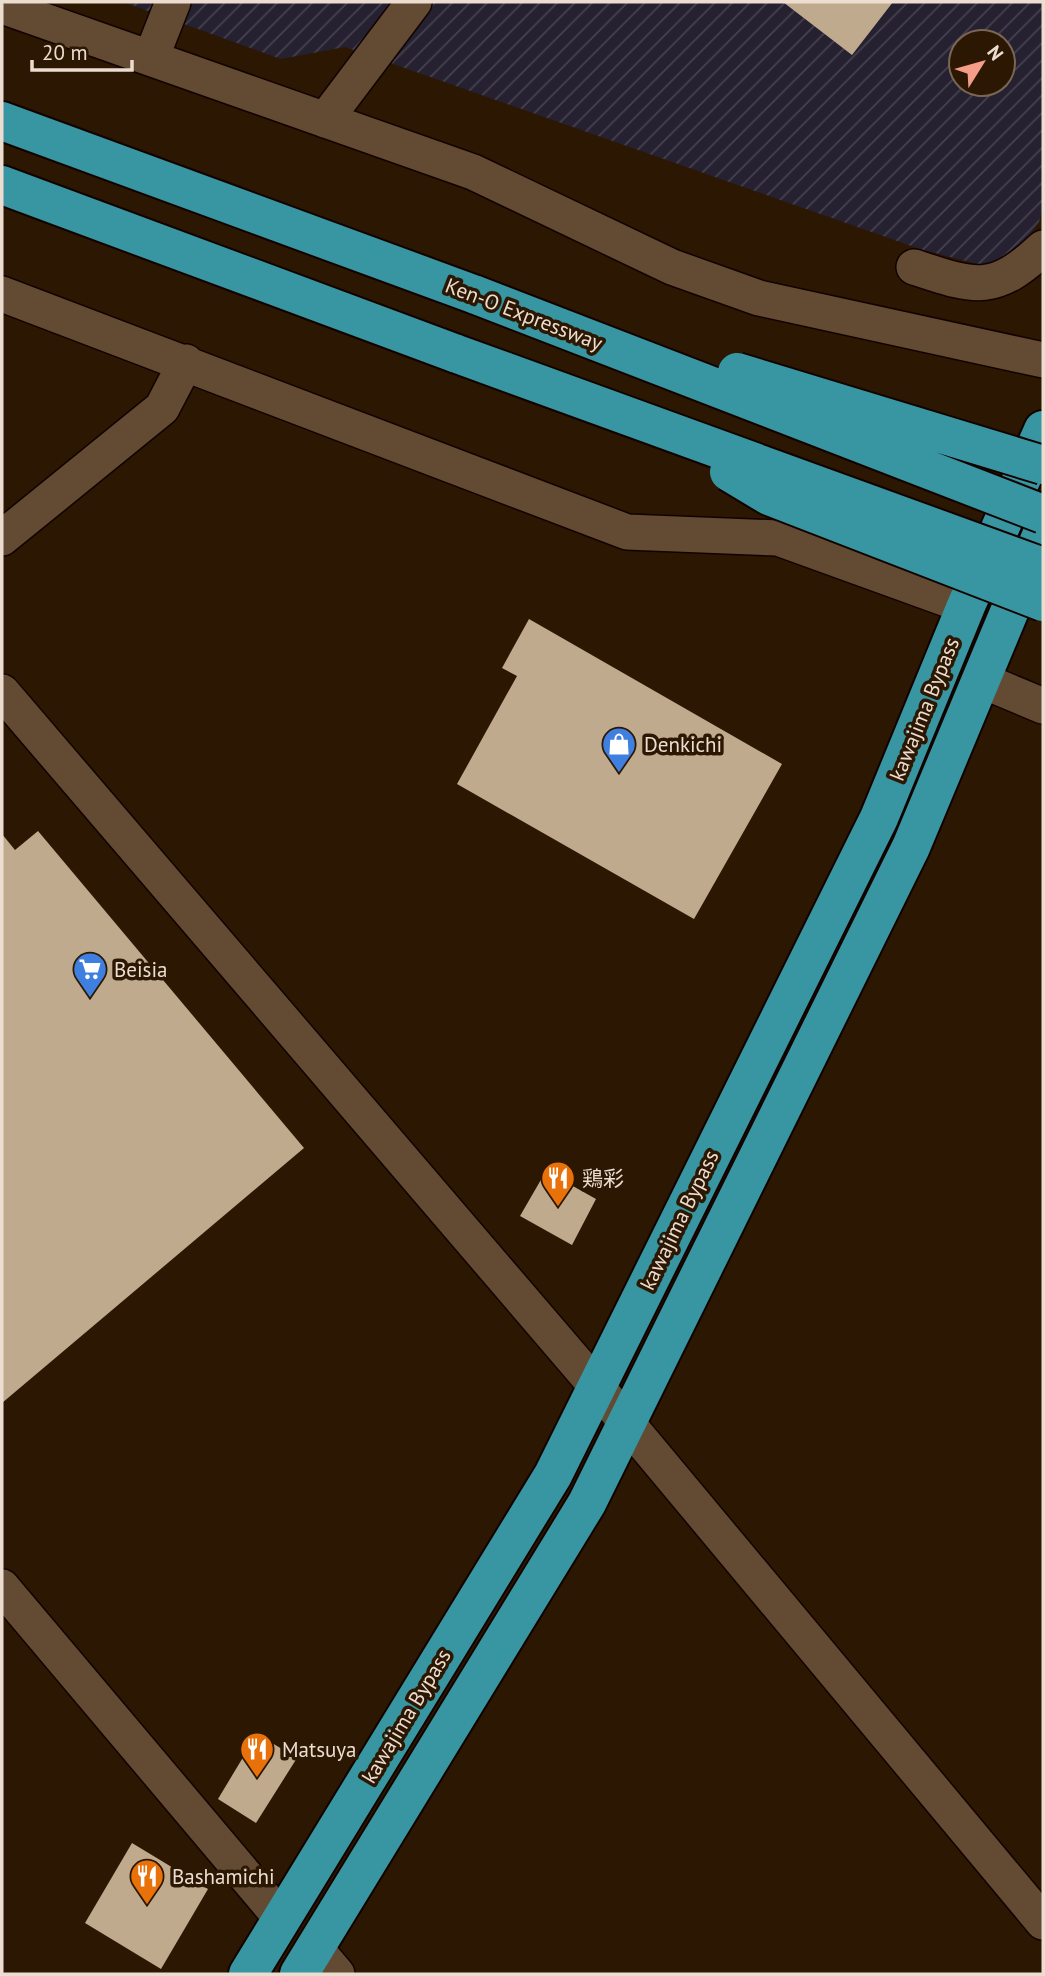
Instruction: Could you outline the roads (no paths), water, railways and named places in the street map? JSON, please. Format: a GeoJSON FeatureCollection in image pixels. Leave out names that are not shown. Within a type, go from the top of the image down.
{"type":"FeatureCollection","features":[{"type":"Feature","properties":{"kind":"highway","name":"Ken-O Expressway"},"geometry":{"type":"LineString","coordinates":[[2,121],[476,295],[1043,513]]}},
{"type":"Feature","properties":{"kind":"highway"},"geometry":{"type":"LineString","coordinates":[[2,185],[1043,567]]}},
{"type":"Feature","properties":{"kind":"highway"},"geometry":{"type":"LineString","coordinates":[[476,295],[1043,465]]}},
{"type":"Feature","properties":{"kind":"highway"},"geometry":{"type":"LineString","coordinates":[[640,421],[769,496],[1043,602]]}},
{"type":"Feature","properties":{"kind":"highway","name":"kawajima Bypass"},"geometry":{"type":"LineString","coordinates":[[248,1974],[553,1475],[879,818],[966,606],[1043,430]]}},
{"type":"Feature","properties":{"kind":"highway","name":"kawajima Bypass"},"geometry":{"type":"LineString","coordinates":[[317,1966],[587,1503],[911,847],[1043,531]]}},
{"type":"Feature","properties":{"kind":"street"},"geometry":{"type":"LineString","coordinates":[[151,58],[173,2]]}},
{"type":"Feature","properties":{"kind":"street"},"geometry":{"type":"LineString","coordinates":[[325,120],[414,2]]}},
{"type":"Feature","properties":{"kind":"street"},"geometry":{"type":"LineString","coordinates":[[2,6],[473,172],[672,267],[759,298],[1043,360]]}},
{"type":"Feature","properties":{"kind":"street"},"geometry":{"type":"LineString","coordinates":[[914,267],[982,285],[1008,278],[1043,248]]}},
{"type":"Feature","properties":{"kind":"street"},"geometry":{"type":"LineString","coordinates":[[2,294],[627,532],[778,538],[966,606]]}},
{"type":"Feature","properties":{"kind":"street"},"geometry":{"type":"LineString","coordinates":[[2,538],[162,408],[186,362]]}},
{"type":"Feature","properties":{"kind":"street"},"geometry":{"type":"LineString","coordinates":[[981,680],[1043,706]]}},
{"type":"Feature","properties":{"kind":"street"},"geometry":{"type":"LineString","coordinates":[[2,692],[597,1387],[1043,1922]]}},
{"type":"Feature","properties":{"kind":"street"},"geometry":{"type":"LineString","coordinates":[[2,1587],[282,1919]]}},
{"type":"Feature","properties":{"kind":"place","name":"Denkichi"},"geometry":{"type":"Point","coordinates":[619,774]}},
{"type":"Feature","properties":{"kind":"place","name":"Beisia"},"geometry":{"type":"Point","coordinates":[90,999]}},
{"type":"Feature","properties":{"kind":"place","name":"鶏彩"},"geometry":{"type":"Point","coordinates":[558,1208]}},
{"type":"Feature","properties":{"kind":"place","name":"Matsuya"},"geometry":{"type":"Point","coordinates":[257,1779]}},
{"type":"Feature","properties":{"kind":"place","name":"Bashamichi"},"geometry":{"type":"Point","coordinates":[147,1906]}}]}
